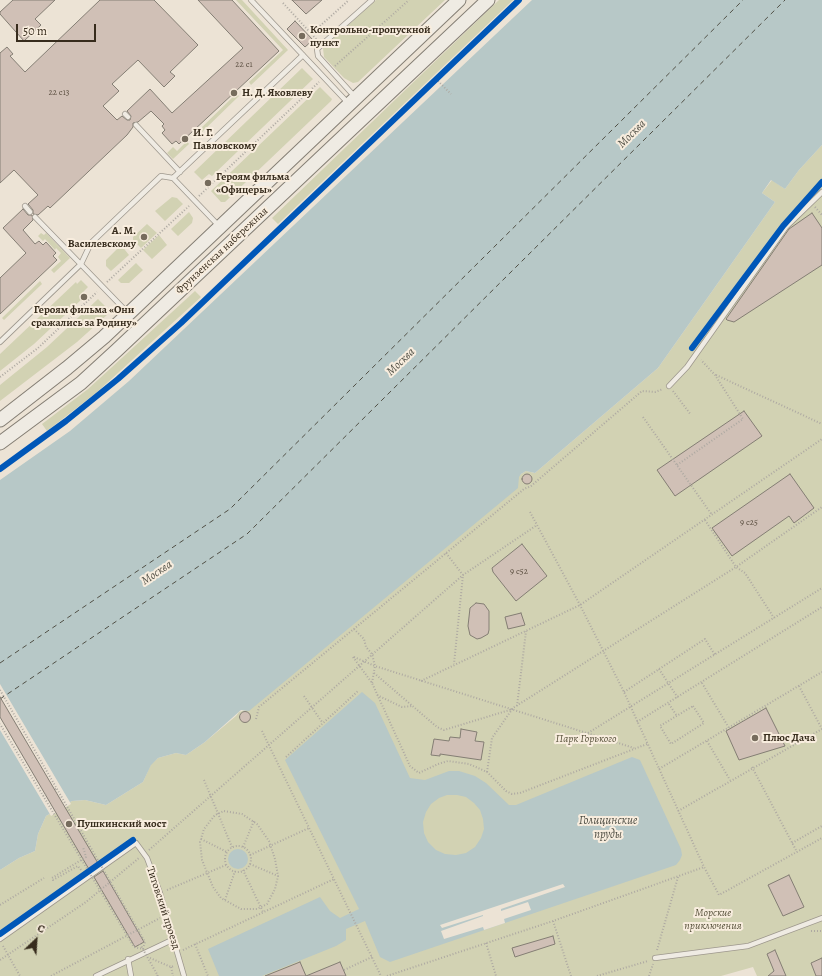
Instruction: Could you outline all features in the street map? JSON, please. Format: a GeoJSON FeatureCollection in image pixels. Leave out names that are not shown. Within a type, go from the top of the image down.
{"type":"FeatureCollection","features":[{"type":"Feature","properties":{"kind":"main road","name":"Фрунзенская набережная"},"geometry":{"type":"LineString","coordinates":[[0,420],[67,368],[129,313],[459,0]]}},
{"type":"Feature","properties":{"kind":"main road","name":"Фрунзенская набережная"},"geometry":{"type":"LineString","coordinates":[[0,443],[75,387],[118,350],[488,0]]}},
{"type":"Feature","properties":{"kind":"lane"},"geometry":{"type":"LineString","coordinates":[[251,0],[324,77],[353,101]]}},
{"type":"Feature","properties":{"kind":"lane"},"geometry":{"type":"LineString","coordinates":[[353,101],[331,70],[318,56],[317,49],[372,0]]}},
{"type":"Feature","properties":{"kind":"lane"},"geometry":{"type":"LineString","coordinates":[[173,178],[304,55]]}},
{"type":"Feature","properties":{"kind":"lane"},"geometry":{"type":"LineString","coordinates":[[136,125],[180,172]]}},
{"type":"Feature","properties":{"kind":"lane"},"geometry":{"type":"LineString","coordinates":[[0,342],[81,264],[91,243],[161,176],[173,178],[220,227]]}},
{"type":"Feature","properties":{"kind":"lane"},"geometry":{"type":"LineString","coordinates":[[669,386],[687,367],[696,352],[786,227],[822,192]]}},
{"type":"Feature","properties":{"kind":"lane"},"geometry":{"type":"LineString","coordinates":[[25,206],[30,212]]}},
{"type":"Feature","properties":{"kind":"lane"},"geometry":{"type":"LineString","coordinates":[[35,217],[129,313]]}},
{"type":"Feature","properties":{"kind":"lane","name":"Титовский проезд"},"geometry":{"type":"LineString","coordinates":[[0,939],[136,843],[144,854],[160,892],[184,976]]}},
{"type":"Feature","properties":{"kind":"lane"},"geometry":{"type":"LineString","coordinates":[[655,958],[748,946],[822,918]]}},
{"type":"Feature","properties":{"kind":"lane"},"geometry":{"type":"LineString","coordinates":[[96,976],[142,952],[174,938]]}},
{"type":"Feature","properties":{"kind":"lane"},"geometry":{"type":"LineString","coordinates":[[128,959],[131,976]]}},
{"type":"Feature","properties":{"kind":"path"},"geometry":{"type":"LineString","coordinates":[[311,34],[349,0]]}},
{"type":"Feature","properties":{"kind":"path"},"geometry":{"type":"LineString","coordinates":[[331,70],[409,0]]}},
{"type":"Feature","properties":{"kind":"path"},"geometry":{"type":"LineString","coordinates":[[283,3],[317,40]]}},
{"type":"Feature","properties":{"kind":"path"},"geometry":{"type":"LineString","coordinates":[[0,377],[38,348],[324,77]]}},
{"type":"Feature","properties":{"kind":"path"},"geometry":{"type":"LineString","coordinates":[[429,86],[439,78],[451,94]]}},
{"type":"Feature","properties":{"kind":"path"},"geometry":{"type":"LineString","coordinates":[[812,203],[822,215]]}},
{"type":"Feature","properties":{"kind":"path"},"geometry":{"type":"LineString","coordinates":[[677,465],[744,419],[715,375],[696,352]]}},
{"type":"Feature","properties":{"kind":"path"},"geometry":{"type":"LineString","coordinates":[[715,375],[822,424]]}},
{"type":"Feature","properties":{"kind":"path"},"geometry":{"type":"LineString","coordinates":[[256,719],[259,707],[524,489],[531,486],[642,391],[655,392],[669,386],[691,415]]}},
{"type":"Feature","properties":{"kind":"path"},"geometry":{"type":"LineString","coordinates":[[643,417],[712,515]]}},
{"type":"Feature","properties":{"kind":"path"},"geometry":{"type":"LineString","coordinates":[[421,681],[580,605],[822,440]]}},
{"type":"Feature","properties":{"kind":"path"},"geometry":{"type":"LineString","coordinates":[[374,673],[444,730],[455,728],[514,708],[736,567],[822,507]]}},
{"type":"Feature","properties":{"kind":"path"},"geometry":{"type":"LineString","coordinates":[[530,512],[580,605],[624,692],[704,867],[719,895],[822,838]]}},
{"type":"Feature","properties":{"kind":"path"},"geometry":{"type":"LineString","coordinates":[[705,520],[736,567],[745,574],[774,618]]}},
{"type":"Feature","properties":{"kind":"path"},"geometry":{"type":"LineString","coordinates":[[0,960],[86,902],[212,796],[372,654],[464,575],[537,525]]}},
{"type":"Feature","properties":{"kind":"path"},"geometry":{"type":"LineString","coordinates":[[446,553],[464,575],[454,664]]}},
{"type":"Feature","properties":{"kind":"path"},"geometry":{"type":"LineString","coordinates":[[588,733],[631,708],[822,588]]}},
{"type":"Feature","properties":{"kind":"path"},"geometry":{"type":"LineString","coordinates":[[637,722],[822,608]]}},
{"type":"Feature","properties":{"kind":"path"},"geometry":{"type":"LineString","coordinates":[[354,628],[364,639],[366,647],[372,654],[375,666],[372,683]]}},
{"type":"Feature","properties":{"kind":"path"},"geometry":{"type":"LineString","coordinates":[[517,706],[526,631]]}},
{"type":"Feature","properties":{"kind":"path"},"geometry":{"type":"LineString","coordinates":[[624,692],[705,639],[715,655]]}},
{"type":"Feature","properties":{"kind":"path"},"geometry":{"type":"LineString","coordinates":[[635,748],[514,708],[421,681],[353,657],[372,683],[410,766],[419,773],[448,761],[469,764],[487,772],[506,791],[512,794],[520,793],[647,744]]}},
{"type":"Feature","properties":{"kind":"path"},"geometry":{"type":"LineString","coordinates":[[660,669],[678,698]]}},
{"type":"Feature","properties":{"kind":"path"},"geometry":{"type":"LineString","coordinates":[[659,770],[822,672]]}},
{"type":"Feature","properties":{"kind":"path"},"geometry":{"type":"LineString","coordinates":[[702,683],[729,728]]}},
{"type":"Feature","properties":{"kind":"path"},"geometry":{"type":"LineString","coordinates":[[678,811],[752,767],[822,729],[799,686]]}},
{"type":"Feature","properties":{"kind":"path"},"geometry":{"type":"LineString","coordinates":[[0,690],[56,788],[93,848],[93,854],[145,942],[142,952]]}},
{"type":"Feature","properties":{"kind":"path"},"geometry":{"type":"LineString","coordinates":[[286,757],[322,722],[358,692]]}},
{"type":"Feature","properties":{"kind":"path"},"geometry":{"type":"LineString","coordinates":[[377,695],[402,707],[413,706]]}},
{"type":"Feature","properties":{"kind":"path"},"geometry":{"type":"LineString","coordinates":[[304,696],[322,722]]}},
{"type":"Feature","properties":{"kind":"path"},"geometry":{"type":"LineString","coordinates":[[668,704],[677,716]]}},
{"type":"Feature","properties":{"kind":"path"},"geometry":{"type":"LineString","coordinates":[[693,706],[704,724],[671,744],[660,726],[677,716],[693,706]]}},
{"type":"Feature","properties":{"kind":"path"},"geometry":{"type":"LineString","coordinates":[[487,772],[492,738],[514,708]]}},
{"type":"Feature","properties":{"kind":"path"},"geometry":{"type":"LineString","coordinates":[[0,724],[78,856],[83,860],[134,948],[171,967],[173,976]]}},
{"type":"Feature","properties":{"kind":"path"},"geometry":{"type":"LineString","coordinates":[[262,731],[381,976]]}},
{"type":"Feature","properties":{"kind":"path"},"geometry":{"type":"LineString","coordinates":[[707,741],[730,780]]}},
{"type":"Feature","properties":{"kind":"path"},"geometry":{"type":"LineString","coordinates":[[752,767],[796,852]]}},
{"type":"Feature","properties":{"kind":"path"},"geometry":{"type":"LineString","coordinates":[[204,780],[212,796],[232,847]]}},
{"type":"Feature","properties":{"kind":"path"},"geometry":{"type":"LineString","coordinates":[[224,811],[238,812],[254,821],[263,831],[271,845],[276,859],[278,876],[273,893],[266,904],[261,908],[245,910],[225,901],[215,891],[201,856],[201,839],[206,825],[218,813],[224,811]]}},
{"type":"Feature","properties":{"kind":"path"},"geometry":{"type":"LineString","coordinates":[[243,847],[254,821]]}},
{"type":"Feature","properties":{"kind":"path"},"geometry":{"type":"LineString","coordinates":[[792,843],[822,826]]}},
{"type":"Feature","properties":{"kind":"path"},"geometry":{"type":"LineString","coordinates":[[250,855],[309,828]]}},
{"type":"Feature","properties":{"kind":"path"},"geometry":{"type":"LineString","coordinates":[[201,839],[227,852]]}},
{"type":"Feature","properties":{"kind":"path"},"geometry":{"type":"LineString","coordinates":[[81,870],[78,866],[53,880],[52,878],[86,857],[83,847]]}},
{"type":"Feature","properties":{"kind":"path"},"geometry":{"type":"LineString","coordinates":[[232,847],[243,847],[250,855],[250,864],[243,870],[235,871],[226,865],[225,858],[227,852],[232,847]]}},
{"type":"Feature","properties":{"kind":"path"},"geometry":{"type":"LineString","coordinates":[[77,879],[108,857]]}},
{"type":"Feature","properties":{"kind":"path"},"geometry":{"type":"LineString","coordinates":[[250,864],[278,876]]}},
{"type":"Feature","properties":{"kind":"path"},"geometry":{"type":"LineString","coordinates":[[160,892],[226,865]]}},
{"type":"Feature","properties":{"kind":"path"},"geometry":{"type":"LineString","coordinates":[[387,976],[553,921],[704,867]]}},
{"type":"Feature","properties":{"kind":"path"},"geometry":{"type":"LineString","coordinates":[[243,870],[262,912]]}},
{"type":"Feature","properties":{"kind":"path"},"geometry":{"type":"LineString","coordinates":[[225,901],[235,871]]}},
{"type":"Feature","properties":{"kind":"path"},"geometry":{"type":"LineString","coordinates":[[649,976],[679,877]]}},
{"type":"Feature","properties":{"kind":"path"},"geometry":{"type":"LineString","coordinates":[[0,905],[44,878]]}},
{"type":"Feature","properties":{"kind":"path"},"geometry":{"type":"LineString","coordinates":[[177,952],[334,879]]}},
{"type":"Feature","properties":{"kind":"path"},"geometry":{"type":"LineString","coordinates":[[51,976],[166,915]]}},
{"type":"Feature","properties":{"kind":"path"},"geometry":{"type":"LineString","coordinates":[[553,921],[571,976]]}},
{"type":"Feature","properties":{"kind":"path"},"geometry":{"type":"LineString","coordinates":[[486,943],[496,976]]}},
{"type":"Feature","properties":{"kind":"path"},"geometry":{"type":"LineString","coordinates":[[3,944],[20,976]]}},
{"type":"Feature","properties":{"kind":"path"},"geometry":{"type":"LineString","coordinates":[[140,944],[142,952],[158,976]]}},
{"type":"Feature","properties":{"kind":"path"},"geometry":{"type":"LineString","coordinates":[[195,944],[208,976]]}},
{"type":"Feature","properties":{"kind":"path"},"geometry":{"type":"LineString","coordinates":[[344,970],[372,957]]}},
{"type":"Feature","properties":{"kind":"path"},"geometry":{"type":"LineString","coordinates":[[597,976],[655,958]]}},
{"type":"Feature","properties":{"kind":"green space"},"geometry":{"type":"Polygon","coordinates":[[[236,0],[242,0],[288,50],[251,85],[249,82],[283,50],[236,0]]]}},
{"type":"Feature","properties":{"kind":"green space"},"geometry":{"type":"Polygon","coordinates":[[[376,0],[445,0],[358,82],[353,83],[344,78],[324,57],[323,48],[376,0]]]}},
{"type":"Feature","properties":{"kind":"green space"},"geometry":{"type":"Polygon","coordinates":[[[499,0],[513,0],[278,224],[272,218],[499,0]]]}},
{"type":"Feature","properties":{"kind":"green space"},"geometry":{"type":"Polygon","coordinates":[[[302,68],[313,79],[212,176],[209,174],[202,180],[194,172],[302,68]]]}},
{"type":"Feature","properties":{"kind":"green space"},"geometry":{"type":"Polygon","coordinates":[[[320,87],[332,99],[331,101],[225,202],[221,202],[211,191],[320,87]]]}},
{"type":"Feature","properties":{"kind":"green space"},"geometry":{"type":"Polygon","coordinates":[[[236,94],[239,96],[202,132],[199,130],[236,94]]]}},
{"type":"Feature","properties":{"kind":"green space"},"geometry":{"type":"Polygon","coordinates":[[[187,141],[189,144],[173,159],[167,153],[173,147],[177,151],[187,141]]]}},
{"type":"Feature","properties":{"kind":"green space","name":"Парк Горького"},"geometry":{"type":"Polygon","coordinates":[[[822,145],[822,976],[757,976],[753,967],[721,976],[0,976],[0,870],[19,858],[35,851],[38,834],[46,816],[72,801],[85,800],[106,805],[143,782],[151,764],[158,758],[176,753],[186,755],[205,742],[239,712],[246,710],[521,474],[526,471],[535,473],[658,368],[775,202],[762,193],[772,180],[785,189],[799,170],[822,145]]]}},
{"type":"Feature","properties":{"kind":"green space"},"geometry":{"type":"Polygon","coordinates":[[[172,197],[177,198],[183,204],[165,221],[155,211],[172,197]]]}},
{"type":"Feature","properties":{"kind":"green space"},"geometry":{"type":"Polygon","coordinates":[[[189,212],[193,218],[192,223],[178,236],[171,229],[189,212]]]}},
{"type":"Feature","properties":{"kind":"green space"},"geometry":{"type":"Polygon","coordinates":[[[147,224],[157,233],[141,248],[133,240],[133,237],[147,224]]]}},
{"type":"Feature","properties":{"kind":"green space"},"geometry":{"type":"Polygon","coordinates":[[[41,233],[44,235],[46,233],[70,258],[54,273],[51,270],[61,261],[58,257],[61,253],[56,248],[55,250],[45,239],[43,241],[38,236],[41,233]]]}},
{"type":"Feature","properties":{"kind":"green space"},"geometry":{"type":"Polygon","coordinates":[[[159,235],[167,245],[152,259],[143,250],[159,235]]]}},
{"type":"Feature","properties":{"kind":"green space"},"geometry":{"type":"Polygon","coordinates":[[[121,245],[129,255],[111,271],[106,266],[106,260],[121,245]]]}},
{"type":"Feature","properties":{"kind":"green space"},"geometry":{"type":"Polygon","coordinates":[[[136,263],[143,270],[129,283],[121,283],[118,280],[136,263]]]}},
{"type":"Feature","properties":{"kind":"green space"},"geometry":{"type":"Polygon","coordinates":[[[81,280],[88,287],[79,296],[82,299],[34,344],[0,371],[0,354],[76,282],[77,284],[81,280]]]}},
{"type":"Feature","properties":{"kind":"green space"},"geometry":{"type":"Polygon","coordinates":[[[40,281],[42,284],[4,320],[2,318],[40,281]]]}},
{"type":"Feature","properties":{"kind":"green space"},"geometry":{"type":"Polygon","coordinates":[[[195,291],[201,297],[96,393],[47,431],[42,424],[88,389],[195,291]]]}},
{"type":"Feature","properties":{"kind":"green space"},"geometry":{"type":"Polygon","coordinates":[[[98,299],[109,310],[107,315],[77,342],[0,401],[0,385],[47,347],[98,299]]]}},
{"type":"Feature","properties":{"kind":"water","name":"Москва"},"geometry":{"type":"Polygon","coordinates":[[[532,0],[822,0],[822,145],[799,170],[785,189],[771,180],[762,193],[775,202],[658,368],[535,473],[526,471],[521,474],[519,477],[518,488],[249,711],[241,710],[205,742],[186,755],[176,753],[158,758],[151,765],[143,782],[106,805],[85,800],[72,801],[46,816],[38,834],[35,851],[19,858],[0,870],[0,480],[70,431],[129,381],[532,0]]]}},
{"type":"Feature","properties":{"kind":"water","name":"Голицинские пруды"},"geometry":{"type":"Polygon","coordinates":[[[362,692],[375,703],[410,778],[425,780],[449,771],[459,771],[475,776],[486,783],[509,805],[516,805],[632,757],[640,760],[681,849],[682,855],[676,865],[390,962],[380,957],[365,921],[346,929],[346,940],[336,946],[262,976],[219,976],[208,949],[320,897],[330,911],[340,918],[359,909],[285,760],[362,692]],[[447,795],[439,798],[431,804],[426,812],[423,822],[424,833],[428,842],[436,850],[445,854],[456,855],[466,853],[475,847],[481,838],[484,829],[480,810],[466,797],[447,795]]]}},
{"type":"Feature","properties":{"kind":"water"},"geometry":{"type":"Polygon","coordinates":[[[238,849],[245,852],[248,859],[245,866],[238,869],[231,866],[228,859],[231,852],[238,849]]]}},
{"type":"Feature","properties":{"kind":"pier"},"geometry":{"type":"Polygon","coordinates":[[[0,684],[71,804],[51,816],[0,730],[0,684]]]}},
{"type":"Feature","properties":{"kind":"pier"},"geometry":{"type":"Polygon","coordinates":[[[563,884],[565,887],[501,909],[501,911],[528,902],[531,910],[504,919],[505,923],[484,930],[483,927],[444,939],[441,931],[483,915],[442,928],[440,925],[563,884]]]}},
{"type":"Feature","properties":{"kind":"building"},"geometry":{"type":"Polygon","coordinates":[[[13,0],[55,0],[35,19],[41,25],[24,41],[0,14],[0,12],[13,0]]]}},
{"type":"Feature","properties":{"kind":"building"},"geometry":{"type":"Polygon","coordinates":[[[100,0],[154,0],[198,45],[170,72],[175,76],[164,87],[138,60],[112,84],[119,91],[103,106],[117,120],[122,116],[127,120],[130,120],[131,116],[127,111],[150,89],[172,113],[243,48],[198,0],[232,0],[279,51],[179,144],[176,141],[172,144],[162,133],[165,130],[162,126],[164,124],[151,111],[138,122],[133,123],[133,127],[127,135],[50,208],[48,206],[38,215],[33,214],[33,210],[28,204],[38,195],[14,170],[0,183],[0,53],[7,47],[13,54],[10,56],[25,72],[100,0]]]}},
{"type":"Feature","properties":{"kind":"building"},"geometry":{"type":"Polygon","coordinates":[[[292,0],[322,0],[306,14],[292,0]]]}},
{"type":"Feature","properties":{"kind":"building","name":"Контрольно-пропускной пункт"},"geometry":{"type":"Polygon","coordinates":[[[295,21],[313,40],[305,47],[287,29],[295,21]]]}},
{"type":"Feature","properties":{"kind":"building"},"geometry":{"type":"Polygon","coordinates":[[[23,209],[28,215],[32,215],[33,220],[23,230],[35,244],[39,241],[43,245],[46,242],[56,253],[53,256],[57,260],[0,314],[0,278],[26,253],[3,228],[23,209]]]}},
{"type":"Feature","properties":{"kind":"building"},"geometry":{"type":"Polygon","coordinates":[[[812,213],[822,228],[822,265],[734,322],[727,320],[726,319],[789,229],[812,213]]]}},
{"type":"Feature","properties":{"kind":"building"},"geometry":{"type":"Polygon","coordinates":[[[744,411],[762,436],[675,496],[657,470],[744,411]]]}},
{"type":"Feature","properties":{"kind":"building"},"geometry":{"type":"Polygon","coordinates":[[[527,474],[532,479],[527,484],[522,479],[527,474]]]}},
{"type":"Feature","properties":{"kind":"building"},"geometry":{"type":"Polygon","coordinates":[[[790,474],[814,508],[794,523],[789,516],[732,556],[712,528],[790,474]]]}},
{"type":"Feature","properties":{"kind":"building"},"geometry":{"type":"Polygon","coordinates":[[[522,544],[547,576],[516,601],[493,572],[492,568],[522,544]]]}},
{"type":"Feature","properties":{"kind":"building"},"geometry":{"type":"Polygon","coordinates":[[[476,603],[484,604],[489,611],[488,634],[477,639],[470,635],[468,626],[470,608],[476,603]]]}},
{"type":"Feature","properties":{"kind":"building"},"geometry":{"type":"Polygon","coordinates":[[[521,613],[525,625],[508,629],[505,617],[521,613]]]}},
{"type":"Feature","properties":{"kind":"building","name":"Пушкинский мост"},"geometry":{"type":"Polygon","coordinates":[[[0,697],[99,865],[90,871],[0,717],[0,697]]]}},
{"type":"Feature","properties":{"kind":"building","name":"Плюс Дача"},"geometry":{"type":"Polygon","coordinates":[[[766,708],[785,746],[739,760],[726,731],[766,708]]]}},
{"type":"Feature","properties":{"kind":"building"},"geometry":{"type":"Polygon","coordinates":[[[245,711],[249,713],[251,717],[249,721],[245,723],[241,721],[239,717],[241,713],[245,711]]]}},
{"type":"Feature","properties":{"kind":"building"},"geometry":{"type":"Polygon","coordinates":[[[461,729],[477,732],[475,741],[484,742],[481,760],[440,754],[440,756],[431,755],[434,739],[449,741],[450,737],[460,738],[461,729]]]}},
{"type":"Feature","properties":{"kind":"building"},"geometry":{"type":"Polygon","coordinates":[[[103,871],[144,942],[135,947],[94,877],[103,871]]]}},
{"type":"Feature","properties":{"kind":"building"},"geometry":{"type":"Polygon","coordinates":[[[789,875],[804,907],[783,916],[768,885],[789,875]]]}},
{"type":"Feature","properties":{"kind":"building"},"geometry":{"type":"Polygon","coordinates":[[[553,936],[555,944],[515,957],[512,948],[553,936]]]}},
{"type":"Feature","properties":{"kind":"building"},"geometry":{"type":"Polygon","coordinates":[[[775,950],[786,976],[768,976],[774,971],[767,954],[775,950]]]}},
{"type":"Feature","properties":{"kind":"building"},"geometry":{"type":"Polygon","coordinates":[[[822,958],[822,976],[816,976],[811,963],[822,958]]]}},
{"type":"Feature","properties":{"kind":"building"},"geometry":{"type":"Polygon","coordinates":[[[300,962],[306,976],[265,976],[300,962]]]}},
{"type":"Feature","properties":{"kind":"building"},"geometry":{"type":"Polygon","coordinates":[[[340,962],[346,976],[306,976],[340,962]]]}},
{"type":"Feature","properties":{"kind":"ferry route"},"geometry":{"type":"LineString","coordinates":[[0,663],[230,509],[743,0]]}},
{"type":"Feature","properties":{"kind":"ferry route"},"geometry":{"type":"LineString","coordinates":[[0,699],[247,534],[785,0]]}},
{"type":"Feature","properties":{"kind":"cycle path"},"geometry":{"type":"LineString","coordinates":[[0,469],[66,421],[118,379],[181,323],[519,0]]}},
{"type":"Feature","properties":{"kind":"cycle path"},"geometry":{"type":"LineString","coordinates":[[692,348],[783,226],[822,182]]}},
{"type":"Feature","properties":{"kind":"cycle path"},"geometry":{"type":"LineString","coordinates":[[0,934],[133,840]]}},
{"type":"Feature","properties":{"kind":"place","name":"Контрольно-пропускной пункт"},"geometry":{"type":"Point","coordinates":[302,36]}},
{"type":"Feature","properties":{"kind":"place","name":"Н. Д. Яковлеву"},"geometry":{"type":"Point","coordinates":[234,93]}},
{"type":"Feature","properties":{"kind":"place","name":"И. Г. Павловскому"},"geometry":{"type":"Point","coordinates":[185,139]}},
{"type":"Feature","properties":{"kind":"place","name":"Героям фильма «Офицеры»"},"geometry":{"type":"Point","coordinates":[208,183]}},
{"type":"Feature","properties":{"kind":"place","name":"А. М. Василевскому"},"geometry":{"type":"Point","coordinates":[144,237]}},
{"type":"Feature","properties":{"kind":"place","name":"Героям фильма «Они сражались за Родину»"},"geometry":{"type":"Point","coordinates":[84,297]}},
{"type":"Feature","properties":{"kind":"place","name":"Плюс Дача"},"geometry":{"type":"Point","coordinates":[755,738]}},
{"type":"Feature","properties":{"kind":"place","name":"Пушкинский мост"},"geometry":{"type":"Point","coordinates":[69,824]}},
{"type":"Feature","properties":{"kind":"park label","name":"Морские приключения"},"geometry":{"type":"Point","coordinates":[713,919]}}]}
